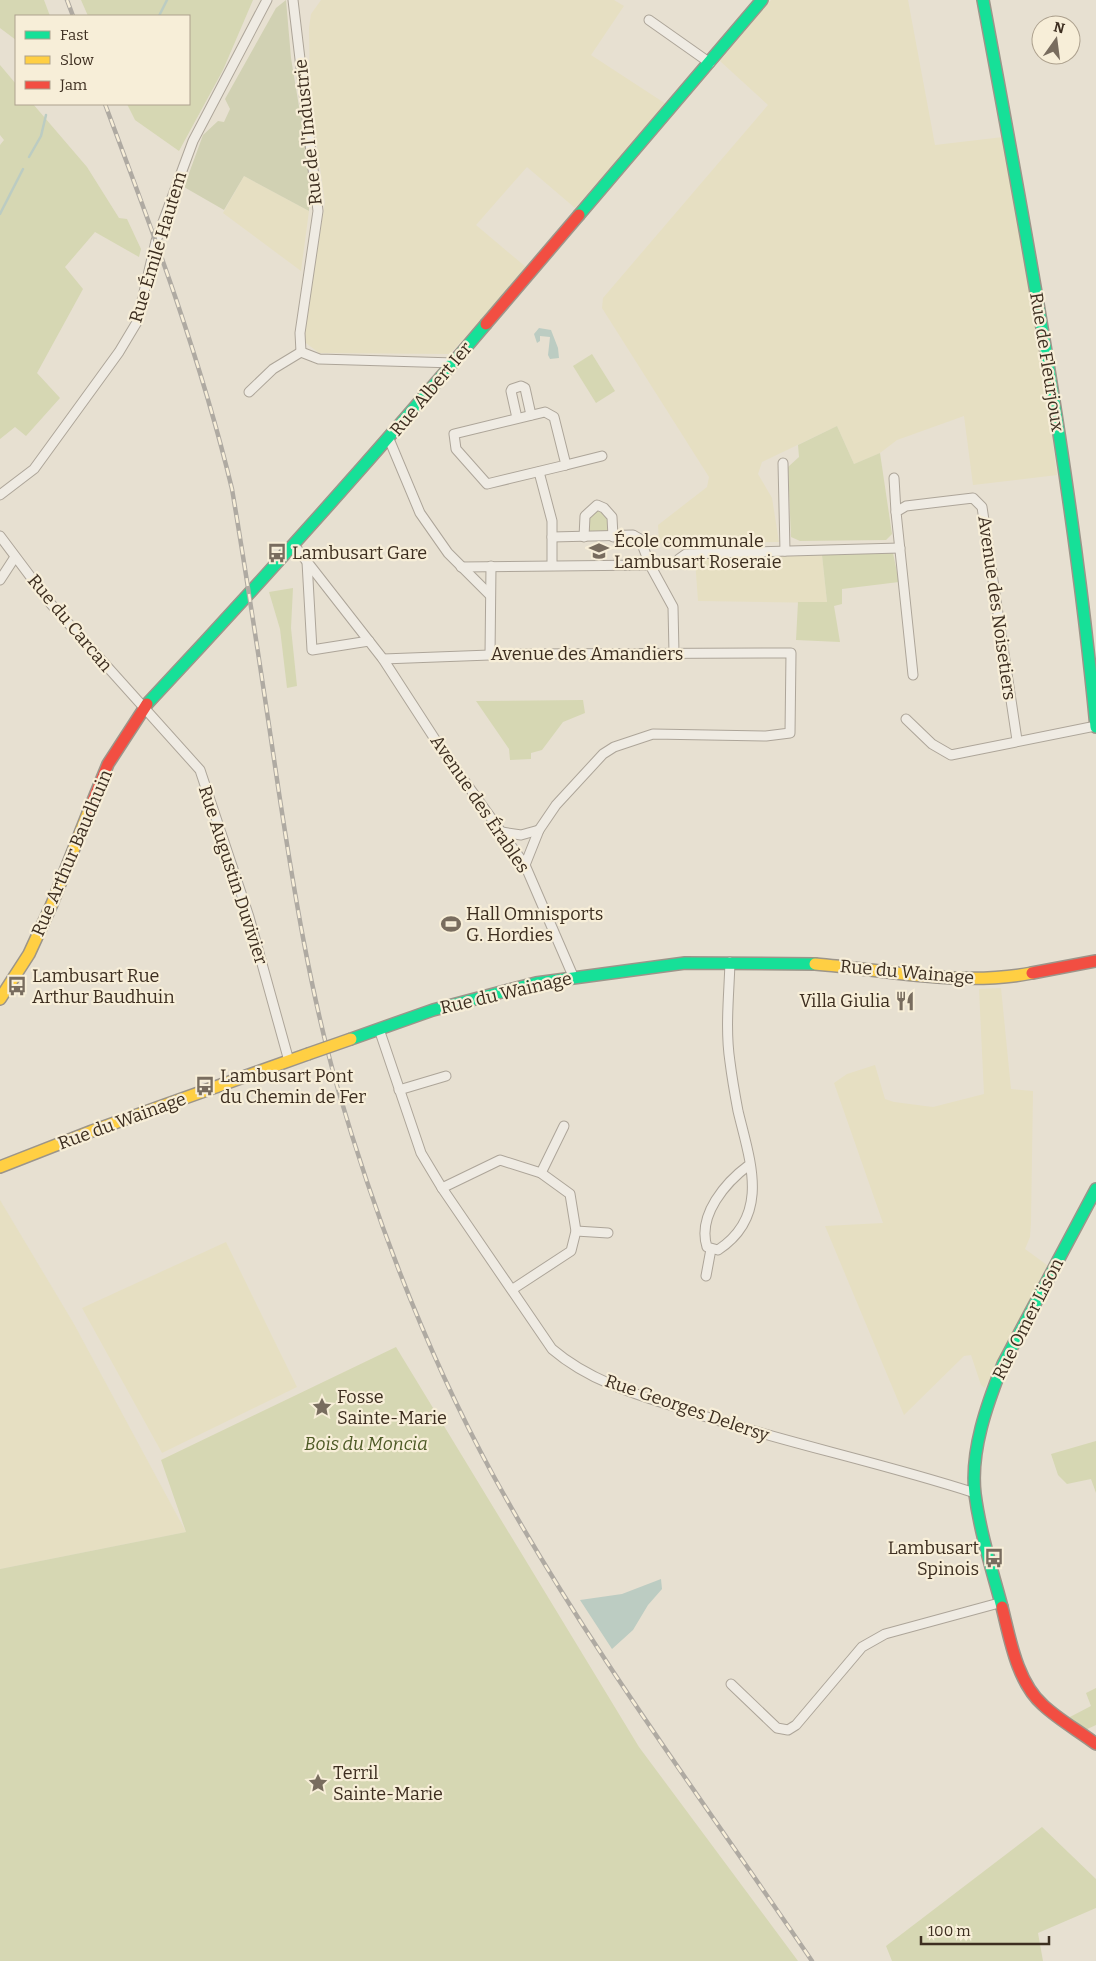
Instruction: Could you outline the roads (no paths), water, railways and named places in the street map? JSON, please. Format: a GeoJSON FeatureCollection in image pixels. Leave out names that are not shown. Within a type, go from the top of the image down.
{"type":"FeatureCollection","features":[{"type":"Feature","properties":{"kind":"street","name":"Rue Émile Hautem"},"geometry":{"type":"LineString","coordinates":[[0,495],[34,468],[119,352],[137,322],[156,241],[193,141],[258,22],[267,0]]}},
{"type":"Feature","properties":{"kind":"street","name":"Rue de l'Industrie"},"geometry":{"type":"LineString","coordinates":[[293,0],[318,211],[300,333],[301,352]]}},
{"type":"Feature","properties":{"kind":"street","name":"Rue Albert Ier"},"geometry":{"type":"LineString","coordinates":[[143,708],[389,439],[762,0]]}},
{"type":"Feature","properties":{"kind":"street","name":"Rue de Fleurjoux"},"geometry":{"type":"LineString","coordinates":[[983,0],[1030,258],[1081,578],[1096,726]]}},
{"type":"Feature","properties":{"kind":"street"},"geometry":{"type":"LineString","coordinates":[[649,20],[710,62]]}},
{"type":"Feature","properties":{"kind":"street"},"geometry":{"type":"LineString","coordinates":[[249,392],[273,370],[301,352],[319,359],[455,363]]}},
{"type":"Feature","properties":{"kind":"street"},"geometry":{"type":"LineString","coordinates":[[517,418],[511,391],[521,386],[525,388],[531,415]]}},
{"type":"Feature","properties":{"kind":"street"},"geometry":{"type":"LineString","coordinates":[[566,465],[554,417],[545,412],[454,434],[454,446],[487,484],[539,472],[602,456]]}},
{"type":"Feature","properties":{"kind":"street"},"geometry":{"type":"LineString","coordinates":[[389,439],[420,513],[448,553],[489,594]]}},
{"type":"Feature","properties":{"kind":"street"},"geometry":{"type":"LineString","coordinates":[[783,463],[785,551]]}},
{"type":"Feature","properties":{"kind":"street"},"geometry":{"type":"LineString","coordinates":[[539,472],[552,521],[552,566]]}},
{"type":"Feature","properties":{"kind":"street"},"geometry":{"type":"LineString","coordinates":[[894,478],[913,675]]}},
{"type":"Feature","properties":{"kind":"street","name":"Avenue des Noisetiers"},"geometry":{"type":"LineString","coordinates":[[896,512],[906,506],[973,498],[982,507],[1017,740]]}},
{"type":"Feature","properties":{"kind":"street"},"geometry":{"type":"LineString","coordinates":[[584,537],[585,516],[597,505],[604,508],[612,517],[613,537]]}},
{"type":"Feature","properties":{"kind":"street"},"geometry":{"type":"LineString","coordinates":[[552,537],[613,537],[633,535],[640,538],[650,565],[673,607],[674,653]]}},
{"type":"Feature","properties":{"kind":"street","name":"Rue du Carcan"},"geometry":{"type":"LineString","coordinates":[[0,536],[51,604],[143,708]]}},
{"type":"Feature","properties":{"kind":"street","name":"Avenue des Érables"},"geometry":{"type":"LineString","coordinates":[[294,545],[382,659],[440,747],[525,865],[573,976]]}},
{"type":"Feature","properties":{"kind":"street"},"geometry":{"type":"LineString","coordinates":[[679,559],[686,554],[900,548]]}},
{"type":"Feature","properties":{"kind":"street"},"geometry":{"type":"LineString","coordinates":[[0,580],[15,557]]}},
{"type":"Feature","properties":{"kind":"street"},"geometry":{"type":"LineString","coordinates":[[307,562],[312,650],[369,641]]}},
{"type":"Feature","properties":{"kind":"street"},"geometry":{"type":"LineString","coordinates":[[461,567],[650,565]]}},
{"type":"Feature","properties":{"kind":"street"},"geometry":{"type":"LineString","coordinates":[[490,655],[489,594],[491,566]]}},
{"type":"Feature","properties":{"kind":"street","name":"Avenue des Amandiers"},"geometry":{"type":"LineString","coordinates":[[382,659],[490,655],[791,653],[790,733],[766,736],[653,734],[614,747],[602,754],[556,805],[539,830]]}},
{"type":"Feature","properties":{"kind":"street","name":"Rue Arthur Baudhuin"},"geometry":{"type":"LineString","coordinates":[[0,999],[22,968],[49,912],[108,764],[143,708]]}},
{"type":"Feature","properties":{"kind":"street","name":"Rue Augustin Duvivier"},"geometry":{"type":"LineString","coordinates":[[143,708],[200,770],[249,917],[289,1061]]}},
{"type":"Feature","properties":{"kind":"street"},"geometry":{"type":"LineString","coordinates":[[906,719],[932,744],[951,755],[1017,740],[1096,726]]}},
{"type":"Feature","properties":{"kind":"street"},"geometry":{"type":"LineString","coordinates":[[502,832],[521,835],[539,830]]}},
{"type":"Feature","properties":{"kind":"street"},"geometry":{"type":"LineString","coordinates":[[525,865],[539,830]]}},
{"type":"Feature","properties":{"kind":"street","name":"Rue du Wainage"},"geometry":{"type":"LineString","coordinates":[[0,1167],[92,1131],[433,1010],[536,983],[573,976],[685,963],[730,962],[816,964],[950,978],[1002,979],[1096,961]]}},
{"type":"Feature","properties":{"kind":"street"},"geometry":{"type":"LineString","coordinates":[[730,962],[728,1016],[730,1060],[738,1110],[748,1151],[749,1165],[754,1178],[754,1188],[746,1218],[727,1244],[718,1250],[711,1250],[707,1247],[706,1239],[714,1203],[734,1177],[749,1165]]}},
{"type":"Feature","properties":{"kind":"street","name":"Rue Georges Delersy"},"geometry":{"type":"LineString","coordinates":[[379,1029],[421,1153],[442,1188],[513,1289],[552,1349],[570,1364],[621,1389],[719,1422],[924,1476],[975,1493]]}},
{"type":"Feature","properties":{"kind":"street"},"geometry":{"type":"LineString","coordinates":[[399,1090],[446,1076]]}},
{"type":"Feature","properties":{"kind":"street"},"geometry":{"type":"LineString","coordinates":[[541,1173],[564,1126]]}},
{"type":"Feature","properties":{"kind":"street"},"geometry":{"type":"LineString","coordinates":[[442,1188],[500,1160],[541,1173],[570,1194],[576,1231],[571,1251],[513,1289]]}},
{"type":"Feature","properties":{"kind":"street","name":"Rue Omer Lison"},"geometry":{"type":"LineString","coordinates":[[1096,1189],[1002,1364],[993,1388],[976,1450],[975,1493],[1000,1603],[1013,1650],[1029,1689],[1042,1705],[1096,1744]]}},
{"type":"Feature","properties":{"kind":"street"},"geometry":{"type":"LineString","coordinates":[[576,1231],[608,1233]]}},
{"type":"Feature","properties":{"kind":"street"},"geometry":{"type":"LineString","coordinates":[[706,1276],[711,1250]]}},
{"type":"Feature","properties":{"kind":"street"},"geometry":{"type":"LineString","coordinates":[[730,1684],[777,1728],[788,1730],[796,1725],[862,1647],[885,1634],[1000,1603]]}},
{"type":"Feature","properties":{"kind":"waterway"},"geometry":{"type":"LineString","coordinates":[[160,15],[167,0]]}},
{"type":"Feature","properties":{"kind":"waterway"},"geometry":{"type":"LineString","coordinates":[[29,157],[41,136],[46,115]]}},
{"type":"Feature","properties":{"kind":"waterway"},"geometry":{"type":"LineString","coordinates":[[0,214],[23,169]]}},
{"type":"Feature","properties":{"kind":"railway"},"geometry":{"type":"LineString","coordinates":[[67,0],[73,15]]}},
{"type":"Feature","properties":{"kind":"railway"},"geometry":{"type":"LineString","coordinates":[[105,105],[158,247],[190,342],[232,489],[291,867],[319,1014],[327,1050],[352,1136],[404,1285],[424,1333],[469,1428],[529,1538],[566,1599],[646,1721],[812,1961]]}},
{"type":"Feature","properties":{"kind":"place","name":"École communale Lambusart Roseraie"},"geometry":{"type":"Point","coordinates":[599,551]}},
{"type":"Feature","properties":{"kind":"place","name":"Lambusart Gare"},"geometry":{"type":"Point","coordinates":[277,553]}},
{"type":"Feature","properties":{"kind":"place","name":"Hall Omnisports G. Hordies"},"geometry":{"type":"Point","coordinates":[451,924]}},
{"type":"Feature","properties":{"kind":"place","name":"Lambusart Rue Arthur Baudhuin"},"geometry":{"type":"Point","coordinates":[17,986]}},
{"type":"Feature","properties":{"kind":"place","name":"Villa Giulia"},"geometry":{"type":"Point","coordinates":[905,1001]}},
{"type":"Feature","properties":{"kind":"place","name":"Lambusart Pont du Chemin de Fer"},"geometry":{"type":"Point","coordinates":[205,1086]}},
{"type":"Feature","properties":{"kind":"place","name":"Fosse Sainte-Marie"},"geometry":{"type":"Point","coordinates":[322,1407]}},
{"type":"Feature","properties":{"kind":"place","name":"Lambusart Spinois"},"geometry":{"type":"Point","coordinates":[994,1558]}},
{"type":"Feature","properties":{"kind":"place","name":"Terril Sainte-Marie"},"geometry":{"type":"Point","coordinates":[318,1783]}},
{"type":"Feature","properties":{"kind":"park label","name":"Bois du Moncia"},"geometry":{"type":"Point","coordinates":[366,1444]}}]}
